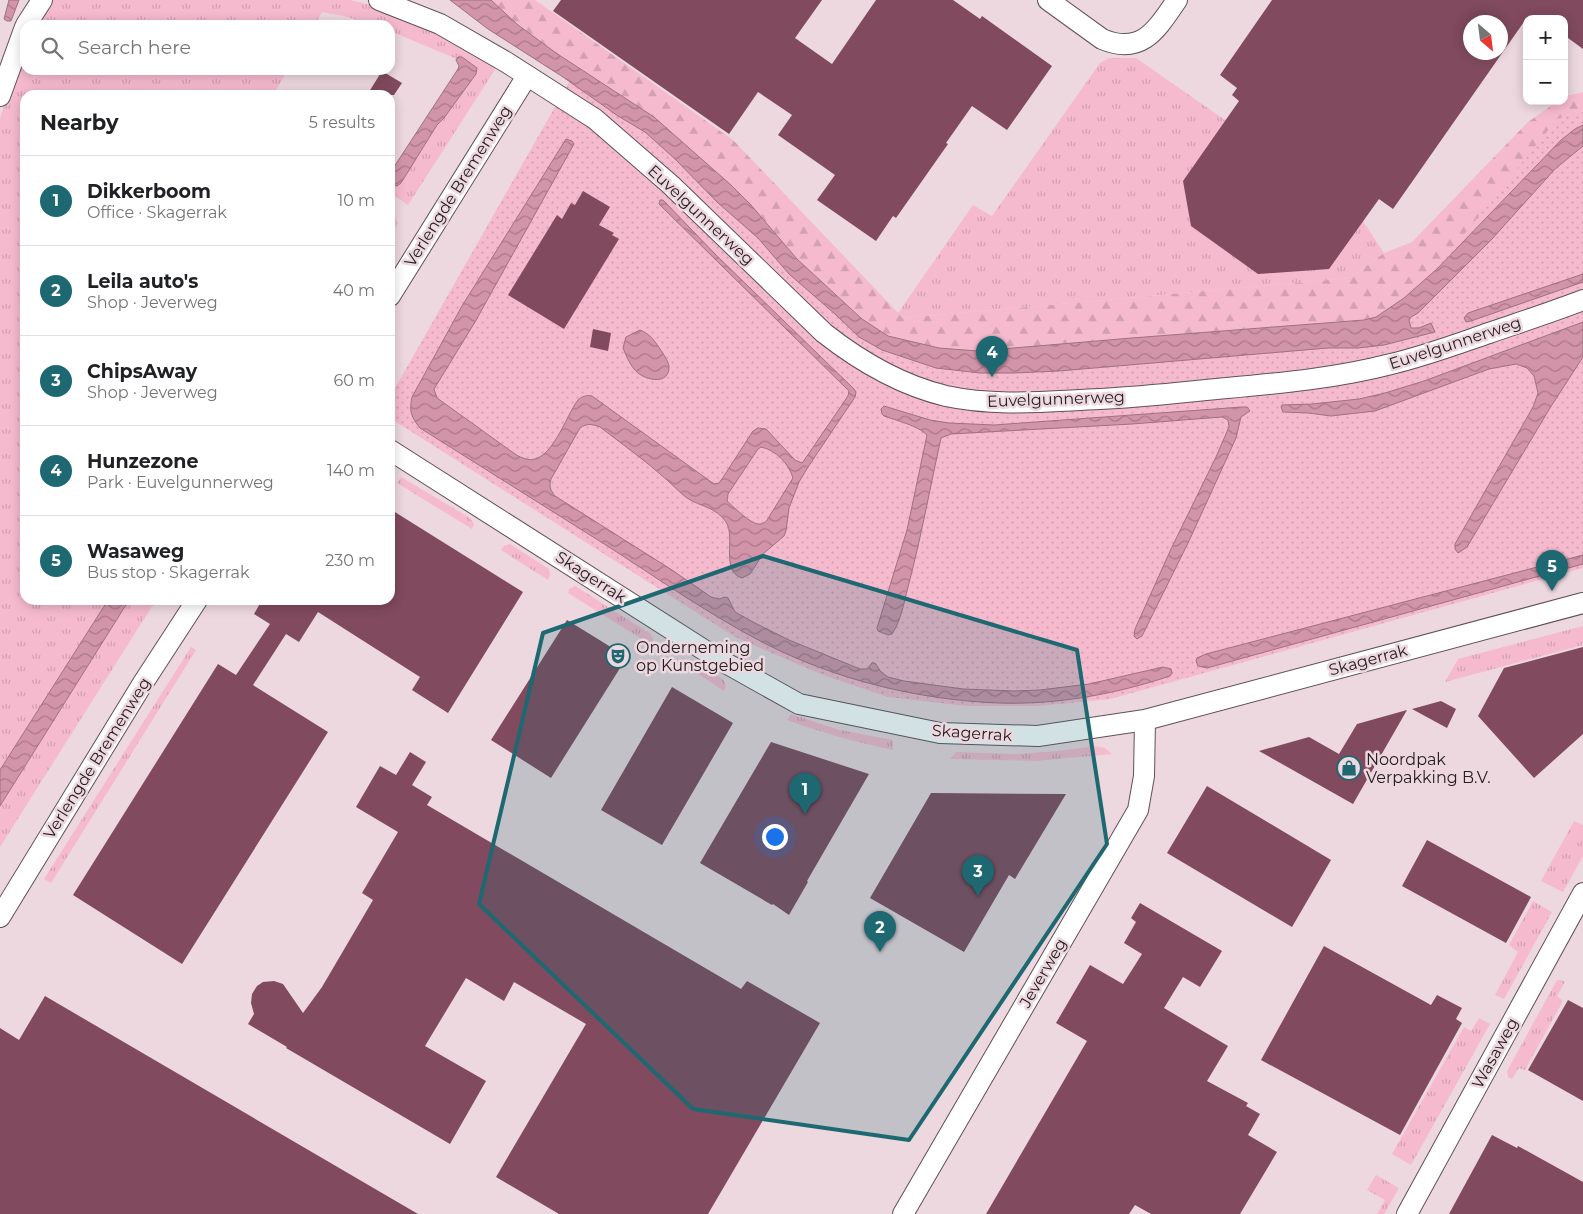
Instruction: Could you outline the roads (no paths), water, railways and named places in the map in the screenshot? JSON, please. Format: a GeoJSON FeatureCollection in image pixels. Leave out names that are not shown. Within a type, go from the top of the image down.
{"type":"FeatureCollection","features":[{"type":"Feature","properties":{"kind":"street"},"geometry":{"type":"LineString","coordinates":[[30,20],[42,0]]}},
{"type":"Feature","properties":{"kind":"street","name":"Euvelgunnerweg"},"geometry":{"type":"LineString","coordinates":[[380,0],[440,24],[506,62],[595,119],[671,185],[824,333],[847,351],[898,380],[945,396],[994,403],[1028,402],[1131,397],[1310,380],[1390,365],[1428,355],[1583,300]]}},
{"type":"Feature","properties":{"kind":"street"},"geometry":{"type":"LineString","coordinates":[[1048,0],[1102,39],[1122,44],[1134,43],[1154,32],[1177,0]]}},
{"type":"Feature","properties":{"kind":"street"},"geometry":{"type":"LineString","coordinates":[[0,96],[20,42]]}},
{"type":"Feature","properties":{"kind":"street","name":"Verlengde Bremenweg"},"geometry":{"type":"LineString","coordinates":[[395,288],[526,76]]}},
{"type":"Feature","properties":{"kind":"street","name":"Skagerrak"},"geometry":{"type":"LineString","coordinates":[[395,453],[715,657],[799,704],[940,733],[1038,736],[1145,720],[1583,603]]}},
{"type":"Feature","properties":{"kind":"street","name":"Verlengde Bremenweg"},"geometry":{"type":"LineString","coordinates":[[0,917],[193,605]]}},
{"type":"Feature","properties":{"kind":"street","name":"Jeverweg"},"geometry":{"type":"LineString","coordinates":[[903,1214],[1138,810],[1144,776],[1145,720]]}},
{"type":"Feature","properties":{"kind":"street","name":"Wasaweg"},"geometry":{"type":"LineString","coordinates":[[1407,1214],[1583,893]]}},
{"type":"Feature","properties":{"kind":"water"},"geometry":{"type":"Polygon","coordinates":[[[9,0],[19,0],[11,21],[7,21],[4,19],[9,0]]]}},
{"type":"Feature","properties":{"kind":"water"},"geometry":{"type":"Polygon","coordinates":[[[450,0],[491,0],[518,25],[556,53],[654,117],[731,185],[751,205],[797,259],[862,319],[888,336],[939,348],[978,351],[1364,320],[1376,317],[1404,298],[1438,268],[1561,140],[1583,125],[1583,146],[1555,169],[1492,239],[1409,320],[1411,328],[1419,328],[1431,323],[1435,332],[1384,345],[1358,348],[1328,348],[1059,371],[980,373],[936,368],[882,350],[859,337],[789,274],[758,238],[717,202],[675,159],[645,132],[488,29],[450,0]]]}},
{"type":"Feature","properties":{"kind":"water"},"geometry":{"type":"Polygon","coordinates":[[[458,57],[462,57],[477,68],[476,74],[437,125],[401,183],[395,185],[395,165],[458,69],[459,66],[456,60],[458,57]]]}},
{"type":"Feature","properties":{"kind":"water"},"geometry":{"type":"Polygon","coordinates":[[[566,139],[572,141],[574,144],[475,322],[434,389],[437,398],[515,454],[526,459],[535,459],[543,455],[557,438],[578,400],[583,397],[592,396],[714,484],[719,483],[753,431],[758,428],[766,429],[795,460],[802,463],[848,396],[849,391],[659,204],[660,200],[663,200],[716,255],[854,389],[856,392],[855,397],[799,482],[789,508],[784,536],[763,554],[750,574],[742,578],[735,574],[732,568],[729,528],[722,517],[713,510],[687,498],[651,466],[600,427],[590,424],[580,428],[551,479],[550,488],[555,496],[711,597],[719,599],[728,598],[735,612],[789,640],[860,669],[867,669],[872,663],[875,663],[881,672],[888,677],[904,681],[963,689],[1014,691],[1089,684],[1163,667],[1171,669],[1172,673],[1170,676],[1129,688],[1086,697],[1021,703],[969,701],[939,698],[878,686],[820,668],[764,643],[705,609],[420,428],[412,414],[412,397],[462,306],[566,139]],[[761,447],[758,449],[728,494],[727,501],[747,519],[756,524],[764,523],[767,520],[793,478],[781,458],[761,447]]]}},
{"type":"Feature","properties":{"kind":"water"},"geometry":{"type":"Polygon","coordinates":[[[1583,274],[1583,282],[1471,321],[1466,322],[1464,318],[1468,313],[1583,274]]]}},
{"type":"Feature","properties":{"kind":"water"},"geometry":{"type":"Polygon","coordinates":[[[1583,322],[1583,357],[1550,408],[1467,547],[1458,553],[1455,549],[1455,544],[1533,407],[1538,393],[1534,376],[1527,368],[1516,364],[1489,369],[1375,411],[1331,416],[1283,412],[1281,407],[1282,405],[1359,399],[1385,393],[1424,381],[1583,322]]]}},
{"type":"Feature","properties":{"kind":"water"},"geometry":{"type":"Polygon","coordinates":[[[640,330],[654,340],[668,362],[668,373],[665,377],[655,380],[643,376],[631,364],[623,348],[626,337],[640,330]]]}},
{"type":"Feature","properties":{"kind":"water"},"geometry":{"type":"Polygon","coordinates":[[[884,406],[930,420],[949,423],[994,425],[1242,407],[1247,407],[1250,411],[1241,417],[1236,438],[1189,541],[1142,636],[1137,639],[1134,636],[1135,629],[1171,549],[1216,457],[1229,427],[1228,420],[1222,417],[951,434],[941,438],[904,605],[895,629],[892,634],[888,635],[878,631],[877,628],[907,530],[927,435],[913,426],[884,416],[881,409],[884,406]]]}},
{"type":"Feature","properties":{"kind":"water"},"geometry":{"type":"Polygon","coordinates":[[[1583,555],[1583,564],[1207,668],[1198,666],[1196,661],[1197,658],[1206,654],[1583,555]]]}},
{"type":"Feature","properties":{"kind":"water"},"geometry":{"type":"Polygon","coordinates":[[[105,605],[126,605],[0,806],[0,770],[105,605]]]}},
{"type":"Feature","properties":{"kind":"place","name":"Hunzezone"},"geometry":{"type":"Point","coordinates":[992,377]}},
{"type":"Feature","properties":{"kind":"place","name":"Wasaweg"},"geometry":{"type":"Point","coordinates":[1552,591]}},
{"type":"Feature","properties":{"kind":"place","name":"Onderneming op Kunstgebied"},"geometry":{"type":"Point","coordinates":[618,656]}},
{"type":"Feature","properties":{"kind":"place","name":"Noordpak Verpakking B.V."},"geometry":{"type":"Point","coordinates":[1349,768]}},
{"type":"Feature","properties":{"kind":"place","name":"Dikkerboom"},"geometry":{"type":"Point","coordinates":[805,814]}},
{"type":"Feature","properties":{"kind":"place","name":"ChipsAway"},"geometry":{"type":"Point","coordinates":[978,896]}},
{"type":"Feature","properties":{"kind":"place","name":"Leila auto's"},"geometry":{"type":"Point","coordinates":[880,952]}}]}
